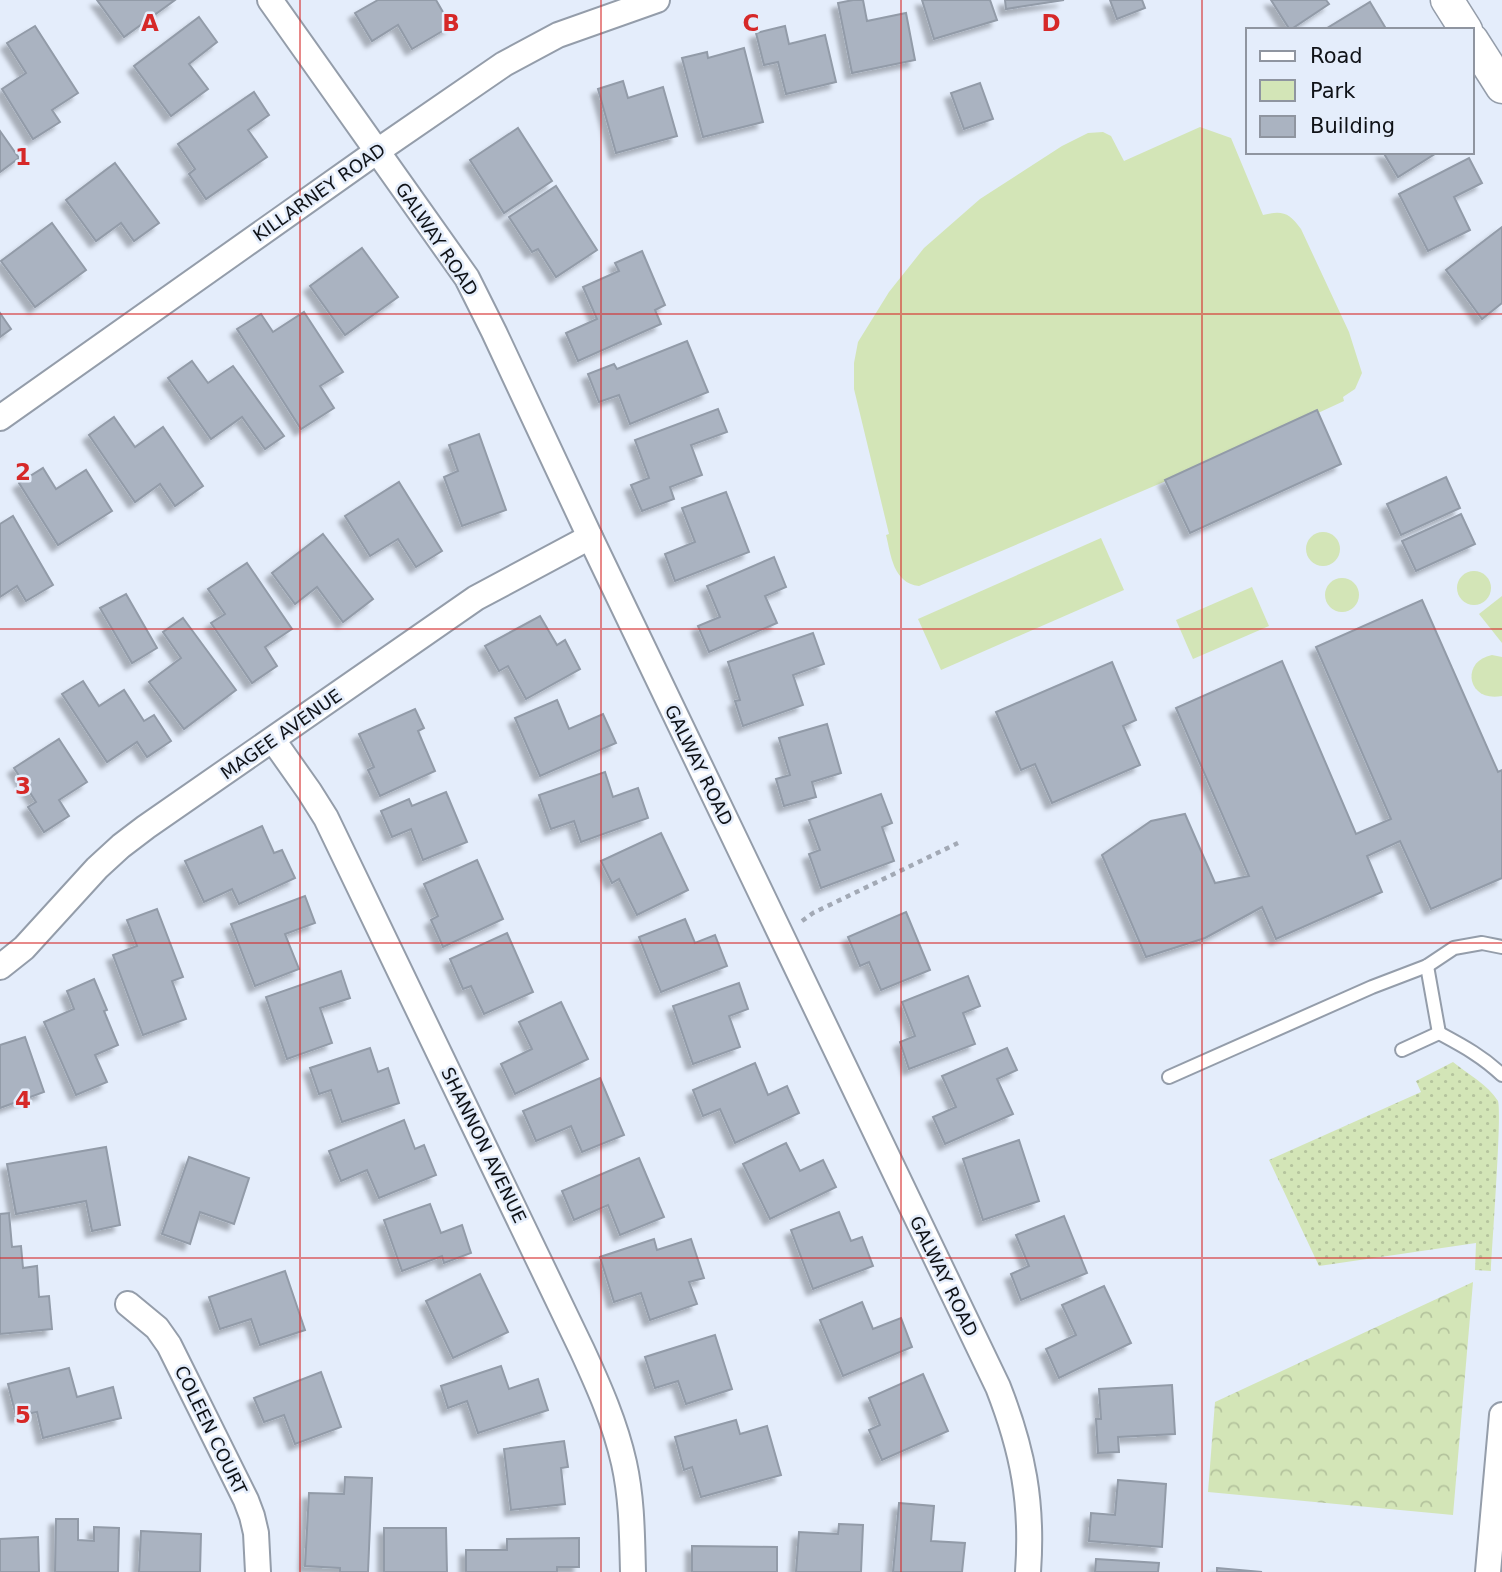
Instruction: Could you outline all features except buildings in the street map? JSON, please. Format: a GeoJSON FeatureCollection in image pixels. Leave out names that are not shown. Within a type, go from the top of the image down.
{"type":"FeatureCollection","features":[{"type":"Feature","properties":{"kind":"street","name":"GALWAY ROAD"},"geometry":{"type":"LineString","coordinates":[[270,0],[467,278],[500,344],[986,1362],[1007,1412],[1023,1465],[1029,1508],[1028,1572]]}},
{"type":"Feature","properties":{"kind":"street","name":"KILLARNEY ROAD"},"geometry":{"type":"LineString","coordinates":[[0,418],[504,64],[558,36],[657,0]]}},
{"type":"Feature","properties":{"kind":"street"},"geometry":{"type":"LineString","coordinates":[[1447,0],[1465,28]]}},
{"type":"Feature","properties":{"kind":"street"},"geometry":{"type":"LineString","coordinates":[[1474,43],[1501,81]]}},
{"type":"Feature","properties":{"kind":"street","name":"MAGEE AVENUE"},"geometry":{"type":"LineString","coordinates":[[0,967],[24,948],[97,868],[121,846],[476,598],[590,537]]}},
{"type":"Feature","properties":{"kind":"street","name":"SHANNON AVENUE"},"geometry":{"type":"LineString","coordinates":[[273,740],[326,818],[604,1398],[627,1480],[633,1572]]}},
{"type":"Feature","properties":{"kind":"street","name":"COLEEN COURT"},"geometry":{"type":"LineString","coordinates":[[128,1304],[157,1328],[169,1345],[239,1486],[254,1525],[258,1572]]}},
{"type":"Feature","properties":{"kind":"street"},"geometry":{"type":"LineString","coordinates":[[1488,1572],[1502,1415]]}},
{"type":"Feature","properties":{"kind":"lane"},"geometry":{"type":"LineString","coordinates":[[1169,1077],[1372,987],[1427,966],[1454,948],[1482,943],[1502,947]]}},
{"type":"Feature","properties":{"kind":"lane"},"geometry":{"type":"LineString","coordinates":[[1427,966],[1439,1033]]}},
{"type":"Feature","properties":{"kind":"lane"},"geometry":{"type":"LineString","coordinates":[[1402,1050],[1439,1033]]}},
{"type":"Feature","properties":{"kind":"lane"},"geometry":{"type":"LineString","coordinates":[[1439,1033],[1472,1050],[1502,1074]]}},
{"type":"Feature","properties":{"kind":"path"},"geometry":{"type":"LineString","coordinates":[[782,936],[813,913],[958,843]]}},
{"type":"Feature","properties":{"kind":"green space"},"geometry":{"type":"Polygon","coordinates":[[[1200,127],[1231,138],[1263,215],[1285,214],[1301,229],[1349,332],[1362,373],[1355,389],[1343,397],[1344,401],[1318,413],[1317,410],[1166,481],[919,586],[910,584],[898,574],[890,551],[886,535],[889,534],[854,389],[854,363],[858,342],[889,292],[924,248],[980,199],[1062,146],[1088,133],[1103,132],[1111,136],[1124,161],[1200,127]]]}},
{"type":"Feature","properties":{"kind":"green space"},"geometry":{"type":"Polygon","coordinates":[[[1323,532],[1335,537],[1340,549],[1335,561],[1323,566],[1311,561],[1306,549],[1311,537],[1323,532]]]}},
{"type":"Feature","properties":{"kind":"green space"},"geometry":{"type":"Polygon","coordinates":[[[1101,538],[1124,590],[941,670],[918,619],[1101,538]]]}},
{"type":"Feature","properties":{"kind":"green space"},"geometry":{"type":"Polygon","coordinates":[[[1474,571],[1486,576],[1491,588],[1486,600],[1474,605],[1462,600],[1457,588],[1462,576],[1474,571]]]}},
{"type":"Feature","properties":{"kind":"green space"},"geometry":{"type":"Polygon","coordinates":[[[1342,578],[1354,583],[1359,595],[1354,607],[1342,612],[1330,607],[1325,595],[1330,583],[1342,578]]]}},
{"type":"Feature","properties":{"kind":"green space"},"geometry":{"type":"Polygon","coordinates":[[[1252,587],[1269,626],[1193,659],[1176,620],[1252,587]]]}},
{"type":"Feature","properties":{"kind":"green space"},"geometry":{"type":"Polygon","coordinates":[[[1502,596],[1502,643],[1479,614],[1502,596]]]}},
{"type":"Feature","properties":{"kind":"green space"},"geometry":{"type":"Polygon","coordinates":[[[1492,655],[1502,657],[1502,696],[1481,693],[1472,680],[1475,665],[1492,655]]]}},
{"type":"Feature","properties":{"kind":"green space"},"geometry":{"type":"Polygon","coordinates":[[[1453,1062],[1483,1085],[1498,1101],[1498,1154],[1491,1271],[1475,1270],[1476,1243],[1319,1266],[1269,1160],[1421,1092],[1416,1081],[1453,1062]]]}},
{"type":"Feature","properties":{"kind":"green space"},"geometry":{"type":"Polygon","coordinates":[[[1473,1282],[1453,1515],[1208,1492],[1215,1402],[1473,1282]]]}}]}
